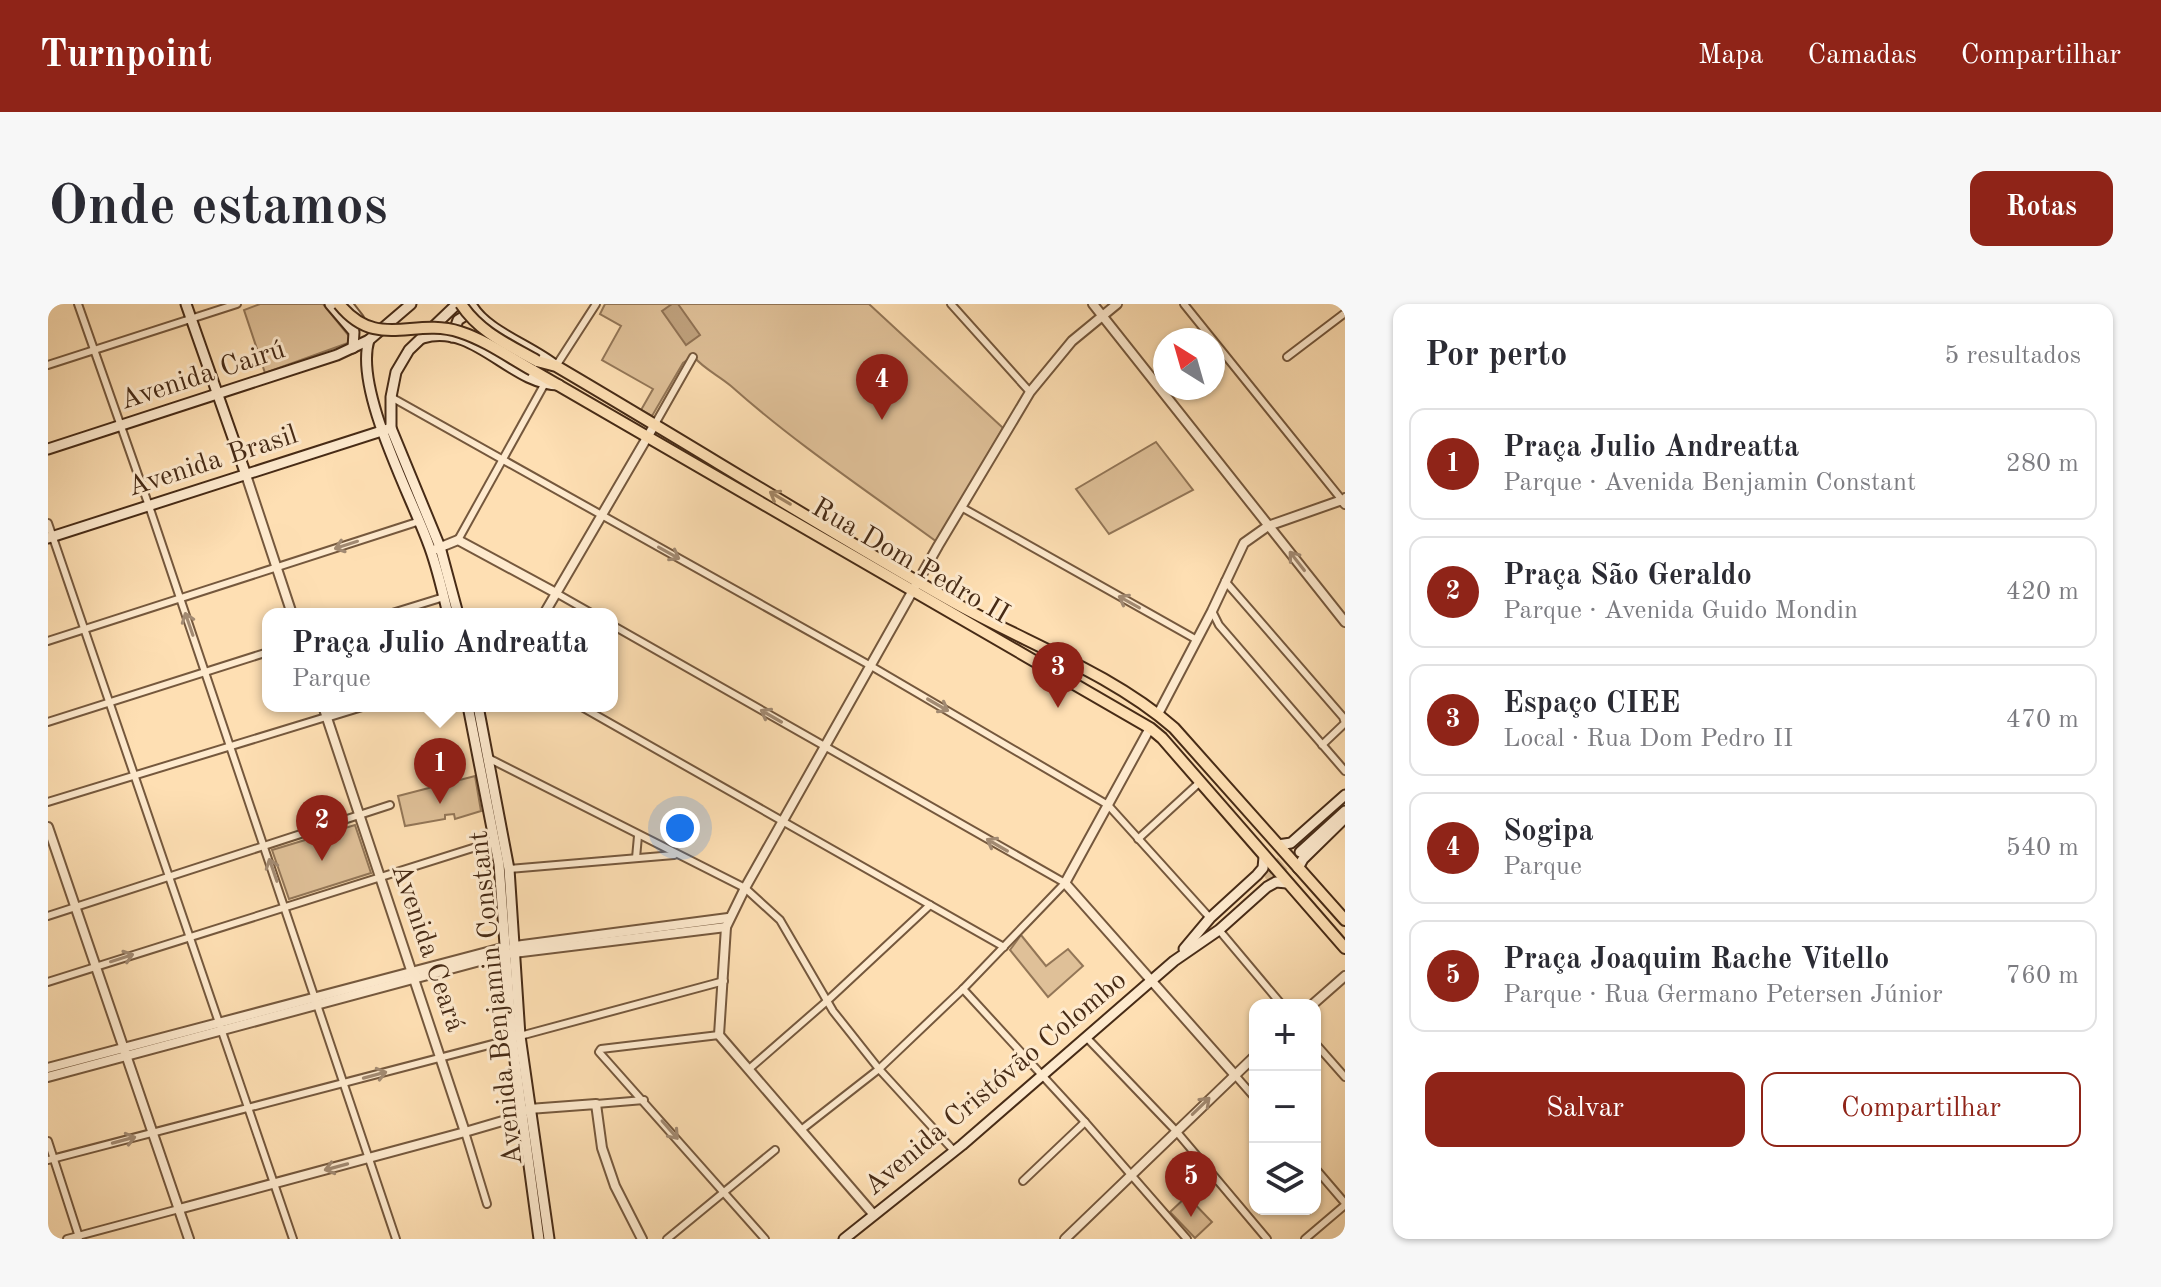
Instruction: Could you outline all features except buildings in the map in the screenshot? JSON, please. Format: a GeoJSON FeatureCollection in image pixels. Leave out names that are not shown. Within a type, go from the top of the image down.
{"type":"FeatureCollection","features":[{"type":"Feature","properties":{"kind":"main road"},"geometry":{"type":"LineString","coordinates":[[186,304],[246,475]]}},
{"type":"Feature","properties":{"kind":"main road"},"geometry":{"type":"LineString","coordinates":[[330,304],[354,332],[353,348]]}},
{"type":"Feature","properties":{"kind":"main road"},"geometry":{"type":"LineString","coordinates":[[339,304],[359,324],[375,330],[438,328],[460,332],[535,365]]}},
{"type":"Feature","properties":{"kind":"main road"},"geometry":{"type":"LineString","coordinates":[[411,304],[369,340],[365,352],[366,369],[420,521],[435,549],[447,608]]}},
{"type":"Feature","properties":{"kind":"main road"},"geometry":{"type":"LineString","coordinates":[[456,608],[387,429],[396,372],[419,339],[459,304],[485,331],[535,365]]}},
{"type":"Feature","properties":{"kind":"main road"},"geometry":{"type":"LineString","coordinates":[[451,337],[458,320],[472,307]]}},
{"type":"Feature","properties":{"kind":"main road","name":"Rua Dom Pedro II"},"geometry":{"type":"LineString","coordinates":[[472,307],[491,325],[556,366],[1150,728],[1345,948]]}},
{"type":"Feature","properties":{"kind":"main road"},"geometry":{"type":"LineString","coordinates":[[419,339],[439,336],[468,342],[544,385],[559,385]]}},
{"type":"Feature","properties":{"kind":"main road","name":"Avenida Cairú"},"geometry":{"type":"LineString","coordinates":[[48,449],[218,395],[369,340]]}},
{"type":"Feature","properties":{"kind":"main road","name":"Rua Dom Pedro II"},"geometry":{"type":"LineString","coordinates":[[535,365],[556,366]]}},
{"type":"Feature","properties":{"kind":"main road","name":"Rua Dom Pedro II"},"geometry":{"type":"LineString","coordinates":[[535,365],[559,385],[647,437],[915,587],[1104,682],[1158,714],[1174,728],[1345,920]]}},
{"type":"Feature","properties":{"kind":"main road","name":"Avenida Brasil"},"geometry":{"type":"LineString","coordinates":[[50,538],[387,429]]}},
{"type":"Feature","properties":{"kind":"main road","name":"Avenida Benjamin Constant"},"geometry":{"type":"LineString","coordinates":[[469,712],[495,841],[511,950]]}},
{"type":"Feature","properties":{"kind":"main road","name":"Avenida Benjamin Constant"},"geometry":{"type":"LineString","coordinates":[[479,712],[509,869],[516,1038],[539,1239]]}},
{"type":"Feature","properties":{"kind":"main road"},"geometry":{"type":"LineString","coordinates":[[1278,845],[1291,843],[1345,795]]}},
{"type":"Feature","properties":{"kind":"main road"},"geometry":{"type":"LineString","coordinates":[[1345,802],[1298,850],[1345,811]]}},
{"type":"Feature","properties":{"kind":"main road"},"geometry":{"type":"LineString","coordinates":[[1298,868],[1303,859],[1345,818]]}},
{"type":"Feature","properties":{"kind":"main road","name":"Avenida Cristóvão Colombo"},"geometry":{"type":"LineString","coordinates":[[844,1239],[954,1151],[1194,943],[1210,918],[1263,868],[1264,857]]}},
{"type":"Feature","properties":{"kind":"main road"},"geometry":{"type":"LineString","coordinates":[[1194,943],[1266,878],[1218,929]]}},
{"type":"Feature","properties":{"kind":"main road"},"geometry":{"type":"LineString","coordinates":[[1194,943],[1218,929],[1267,887],[1276,882],[1287,883]]}},
{"type":"Feature","properties":{"kind":"main road","name":"Avenida Benjamin Constant"},"geometry":{"type":"LineString","coordinates":[[525,1112],[549,1239]]}},
{"type":"Feature","properties":{"kind":"street"},"geometry":{"type":"LineString","coordinates":[[78,304],[396,1238],[386,1239]]}},
{"type":"Feature","properties":{"kind":"street"},"geometry":{"type":"LineString","coordinates":[[48,365],[237,304]]}},
{"type":"Feature","properties":{"kind":"street"},"geometry":{"type":"LineString","coordinates":[[349,304],[360,318],[354,332]]}},
{"type":"Feature","properties":{"kind":"street"},"geometry":{"type":"LineString","coordinates":[[556,366],[596,304]]}},
{"type":"Feature","properties":{"kind":"street"},"geometry":{"type":"LineString","coordinates":[[951,304],[1030,392]]}},
{"type":"Feature","properties":{"kind":"street"},"geometry":{"type":"LineString","coordinates":[[1093,304],[1345,622]]}},
{"type":"Feature","properties":{"kind":"street"},"geometry":{"type":"LineString","coordinates":[[874,1215],[719,1035],[727,923],[915,587],[1030,392],[1072,341],[1117,304]]}},
{"type":"Feature","properties":{"kind":"street"},"geometry":{"type":"LineString","coordinates":[[1158,714],[1205,626],[1244,543],[1268,526],[1344,500],[1184,304]]}},
{"type":"Feature","properties":{"kind":"street"},"geometry":{"type":"LineString","coordinates":[[1287,357],[1345,313]]}},
{"type":"Feature","properties":{"kind":"street"},"geometry":{"type":"LineString","coordinates":[[547,608],[693,357]]}},
{"type":"Feature","properties":{"kind":"street"},"geometry":{"type":"LineString","coordinates":[[435,549],[458,540],[544,385]]}},
{"type":"Feature","properties":{"kind":"street"},"geometry":{"type":"LineString","coordinates":[[391,397],[871,666],[1108,805],[1210,918]]}},
{"type":"Feature","properties":{"kind":"street"},"geometry":{"type":"LineString","coordinates":[[246,475],[290,608]]}},
{"type":"Feature","properties":{"kind":"street"},"geometry":{"type":"LineString","coordinates":[[961,507],[1197,640]]}},
{"type":"Feature","properties":{"kind":"street"},"geometry":{"type":"LineString","coordinates":[[48,641],[420,521]]}},
{"type":"Feature","properties":{"kind":"street"},"geometry":{"type":"LineString","coordinates":[[48,523],[50,538],[293,1239]]}},
{"type":"Feature","properties":{"kind":"street"},"geometry":{"type":"LineString","coordinates":[[458,540],[582,608]]}},
{"type":"Feature","properties":{"kind":"street"},"geometry":{"type":"LineString","coordinates":[[1225,581],[1343,717],[1345,723],[1342,729],[1322,745]]}},
{"type":"Feature","properties":{"kind":"street"},"geometry":{"type":"LineString","coordinates":[[408,608],[444,597]]}},
{"type":"Feature","properties":{"kind":"street"},"geometry":{"type":"LineString","coordinates":[[1212,611],[1219,625],[1345,771]]}},
{"type":"Feature","properties":{"kind":"street"},"geometry":{"type":"LineString","coordinates":[[1205,626],[1219,625]]}},
{"type":"Feature","properties":{"kind":"street"},"geometry":{"type":"LineString","coordinates":[[618,628],[1065,883],[1249,1091]]}},
{"type":"Feature","properties":{"kind":"street"},"geometry":{"type":"LineString","coordinates":[[48,722],[262,654]]}},
{"type":"Feature","properties":{"kind":"street","name":"Avenida Ceará"},"geometry":{"type":"LineString","coordinates":[[325,712],[487,1204]]}},
{"type":"Feature","properties":{"kind":"street"},"geometry":{"type":"LineString","coordinates":[[48,802],[342,712]]}},
{"type":"Feature","properties":{"kind":"street"},"geometry":{"type":"LineString","coordinates":[[591,712],[1004,947]]}},
{"type":"Feature","properties":{"kind":"street"},"geometry":{"type":"LineString","coordinates":[[801,1130],[879,1069],[963,989],[1065,883],[1150,728]]}},
{"type":"Feature","properties":{"kind":"street"},"geometry":{"type":"LineString","coordinates":[[490,759],[745,888],[780,920],[827,1001],[879,1069],[954,1151]]}},
{"type":"Feature","properties":{"kind":"street"},"geometry":{"type":"LineString","coordinates":[[1138,839],[1200,782]]}},
{"type":"Feature","properties":{"kind":"street"},"geometry":{"type":"LineString","coordinates":[[48,916],[390,805]]}},
{"type":"Feature","properties":{"kind":"street"},"geometry":{"type":"LineString","coordinates":[[48,827],[189,1239]]}},
{"type":"Feature","properties":{"kind":"street"},"geometry":{"type":"LineString","coordinates":[[636,858],[638,836]]}},
{"type":"Feature","properties":{"kind":"street"},"geometry":{"type":"LineString","coordinates":[[48,982],[495,841]]}},
{"type":"Feature","properties":{"kind":"street"},"geometry":{"type":"LineString","coordinates":[[509,869],[677,854]]}},
{"type":"Feature","properties":{"kind":"street"},"geometry":{"type":"LineString","coordinates":[[749,1069],[930,905]]}},
{"type":"Feature","properties":{"kind":"street"},"geometry":{"type":"LineString","coordinates":[[48,1077],[125,1052],[511,950],[727,923]]}},
{"type":"Feature","properties":{"kind":"street"},"geometry":{"type":"LineString","coordinates":[[1218,929],[1277,999]]}},
{"type":"Feature","properties":{"kind":"street"},"geometry":{"type":"LineString","coordinates":[[1319,999],[1345,976]]}},
{"type":"Feature","properties":{"kind":"street"},"geometry":{"type":"LineString","coordinates":[[51,1159],[724,981]]}},
{"type":"Feature","properties":{"kind":"street"},"geometry":{"type":"LineString","coordinates":[[963,989],[1187,1239]]}},
{"type":"Feature","properties":{"kind":"street"},"geometry":{"type":"LineString","coordinates":[[719,1035],[601,1049],[599,1052],[765,1239]]}},
{"type":"Feature","properties":{"kind":"street"},"geometry":{"type":"LineString","coordinates":[[1087,1038],[1176,1131],[1267,1239]]}},
{"type":"Feature","properties":{"kind":"street"},"geometry":{"type":"LineString","coordinates":[[1321,1050],[1345,1077]]}},
{"type":"Feature","properties":{"kind":"street"},"geometry":{"type":"LineString","coordinates":[[48,1068],[125,1052]]}},
{"type":"Feature","properties":{"kind":"street"},"geometry":{"type":"LineString","coordinates":[[1065,1239],[1249,1061]]}},
{"type":"Feature","properties":{"kind":"street"},"geometry":{"type":"LineString","coordinates":[[67,1239],[369,1159],[525,1112],[644,1100]]}},
{"type":"Feature","properties":{"kind":"street"},"geometry":{"type":"LineString","coordinates":[[596,1104],[602,1148],[615,1186],[642,1239]]}},
{"type":"Feature","properties":{"kind":"street"},"geometry":{"type":"LineString","coordinates":[[1023,1181],[1085,1122]]}},
{"type":"Feature","properties":{"kind":"street"},"geometry":{"type":"LineString","coordinates":[[48,1141],[51,1159],[80,1238]]}},
{"type":"Feature","properties":{"kind":"street"},"geometry":{"type":"LineString","coordinates":[[667,1239],[775,1150]]}},
{"type":"Feature","properties":{"kind":"street"},"geometry":{"type":"LineString","coordinates":[[1305,1239],[1345,1204],[1321,1175]]}},
{"type":"Feature","properties":{"kind":"shaded area"},"geometry":{"type":"Polygon","coordinates":[[[260,304],[323,304],[349,336],[348,343],[265,373],[244,310],[260,304]]]}},
{"type":"Feature","properties":{"kind":"shaded area"},"geometry":{"type":"Polygon","coordinates":[[[605,304],[869,304],[1003,428],[937,542],[806,447],[693,356],[683,363],[652,416],[641,410],[653,389],[602,360],[621,326],[600,314],[605,304]]]}},
{"type":"Feature","properties":{"kind":"shaded area"},"geometry":{"type":"Polygon","coordinates":[[[672,304],[678,304],[700,335],[686,345],[662,311],[672,304]]]}},
{"type":"Feature","properties":{"kind":"shaded area"},"geometry":{"type":"Polygon","coordinates":[[[1156,442],[1193,490],[1109,534],[1076,489],[1156,442]]]}},
{"type":"Feature","properties":{"kind":"shaded area"},"geometry":{"type":"Polygon","coordinates":[[[475,776],[481,811],[455,819],[454,814],[445,815],[445,819],[405,826],[398,796],[475,776]]]}},
{"type":"Feature","properties":{"kind":"shaded area"},"geometry":{"type":"Polygon","coordinates":[[[355,825],[371,873],[289,899],[272,850],[355,825]]]}},
{"type":"Feature","properties":{"kind":"shaded area"},"geometry":{"type":"Polygon","coordinates":[[[1021,935],[1046,966],[1068,949],[1083,966],[1048,997],[1010,950],[1021,935]]]}},
{"type":"Feature","properties":{"kind":"shaded area"},"geometry":{"type":"Polygon","coordinates":[[[1187,1196],[1212,1222],[1195,1238],[1170,1212],[1187,1196]]]}},
{"type":"Feature","properties":{"kind":"tunnel"},"geometry":{"type":"LineString","coordinates":[[1264,876],[1296,847]]}},
{"type":"Feature","properties":{"kind":"tunnel"},"geometry":{"type":"LineString","coordinates":[[1268,881],[1292,859]]}},
{"type":"Feature","properties":{"kind":"place","name":"Sogipa"},"geometry":{"type":"Point","coordinates":[882,420]}},
{"type":"Feature","properties":{"kind":"place","name":"Espaço CIEE"},"geometry":{"type":"Point","coordinates":[1058,708]}},
{"type":"Feature","properties":{"kind":"place","name":"Praça Julio Andreatta"},"geometry":{"type":"Point","coordinates":[440,804]}},
{"type":"Feature","properties":{"kind":"place","name":"Praça São Geraldo"},"geometry":{"type":"Point","coordinates":[322,861]}},
{"type":"Feature","properties":{"kind":"place","name":"Praça Joaquim Rache Vitello"},"geometry":{"type":"Point","coordinates":[1191,1217]}}]}
